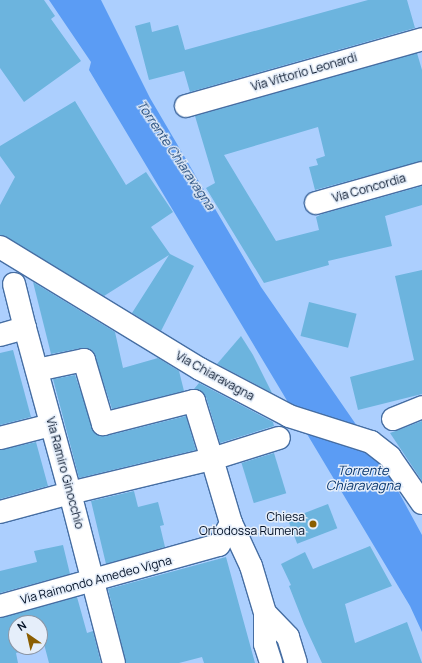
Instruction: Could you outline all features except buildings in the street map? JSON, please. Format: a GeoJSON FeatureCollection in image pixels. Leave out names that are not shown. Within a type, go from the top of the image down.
{"type":"FeatureCollection","features":[{"type":"Feature","properties":{"kind":"street","name":"Via Vittorio Leonardi"},"geometry":{"type":"LineString","coordinates":[[186,106],[422,39]]}},
{"type":"Feature","properties":{"kind":"street","name":"Via Concordia"},"geometry":{"type":"LineString","coordinates":[[316,203],[422,173]]}},
{"type":"Feature","properties":{"kind":"street","name":"Via Chiaravagna"},"geometry":{"type":"LineString","coordinates":[[0,247],[200,369],[289,416],[378,446],[390,457],[420,496]]}},
{"type":"Feature","properties":{"kind":"street","name":"Via Ramiro Ginocchio"},"geometry":{"type":"LineString","coordinates":[[14,284],[114,663]]}},
{"type":"Feature","properties":{"kind":"street"},"geometry":{"type":"LineString","coordinates":[[0,335],[25,328]]}},
{"type":"Feature","properties":{"kind":"street"},"geometry":{"type":"LineString","coordinates":[[37,370],[84,360],[103,424],[194,401],[231,523],[251,566],[265,613],[265,644],[271,663]]}},
{"type":"Feature","properties":{"kind":"street"},"geometry":{"type":"LineString","coordinates":[[393,419],[422,407]]}},
{"type":"Feature","properties":{"kind":"street"},"geometry":{"type":"LineString","coordinates":[[0,438],[51,424]]}},
{"type":"Feature","properties":{"kind":"street"},"geometry":{"type":"LineString","coordinates":[[0,512],[70,493],[212,459],[278,438]]}},
{"type":"Feature","properties":{"kind":"street"},"geometry":{"type":"LineString","coordinates":[[231,523],[219,545],[234,551],[251,566]]}},
{"type":"Feature","properties":{"kind":"street","name":"Via Raimondo Amedeo Vigna"},"geometry":{"type":"LineString","coordinates":[[0,606],[219,545]]}},
{"type":"Feature","properties":{"kind":"street"},"geometry":{"type":"LineString","coordinates":[[265,613],[288,637],[296,663]]}},
{"type":"Feature","properties":{"kind":"water","name":"Torrente Chiaravagna"},"geometry":{"type":"Polygon","coordinates":[[[49,0],[101,0],[150,98],[261,287],[384,465],[422,535],[422,632],[410,606],[89,70],[91,62],[49,0]]]}},
{"type":"Feature","properties":{"kind":"place","name":"Chiesa Ortodossa Rumena"},"geometry":{"type":"Point","coordinates":[313,524]}}]}
